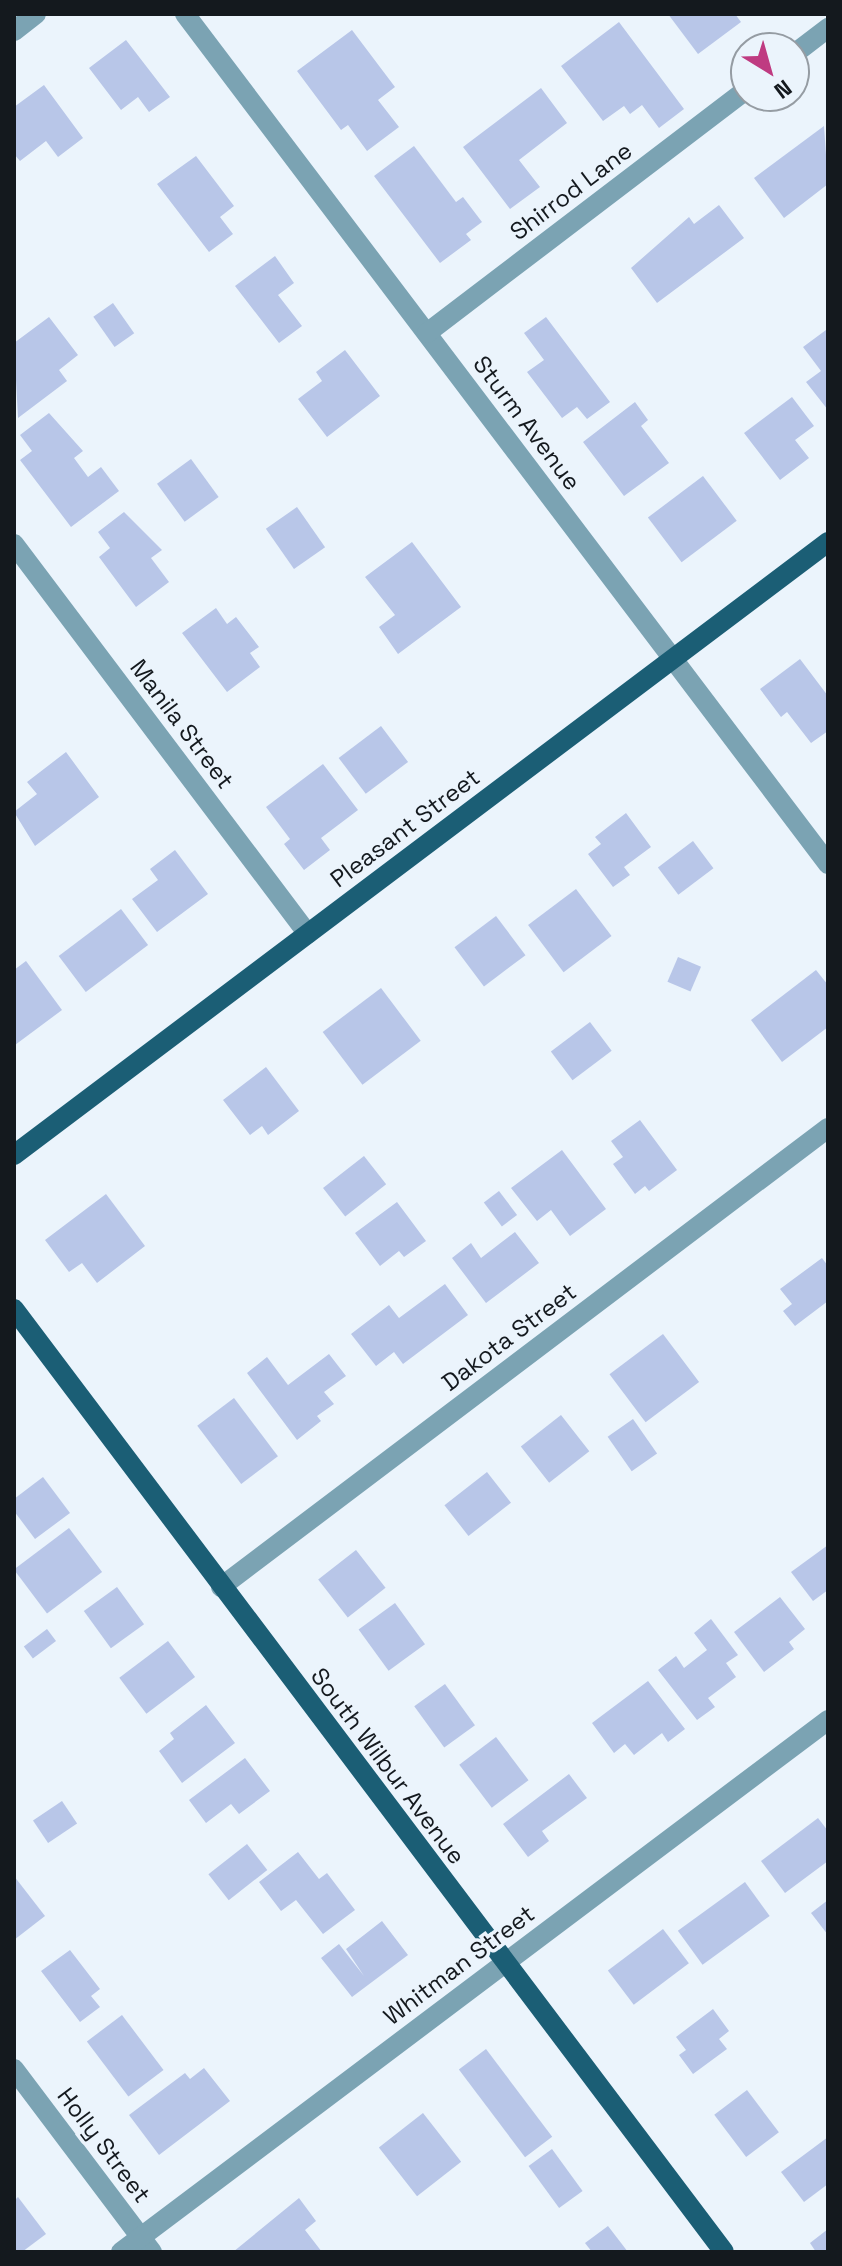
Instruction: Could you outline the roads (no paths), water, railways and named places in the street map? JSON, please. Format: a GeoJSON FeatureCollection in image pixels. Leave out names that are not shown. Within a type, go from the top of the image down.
{"type":"FeatureCollection","features":[{"type":"Feature","properties":{"kind":"main road","name":"Pleasant Street"},"geometry":{"type":"LineString","coordinates":[[14,1155],[828,542]]}},
{"type":"Feature","properties":{"kind":"main road","name":"South Wilbur Avenue"},"geometry":{"type":"LineString","coordinates":[[14,1309],[724,2252]]}},
{"type":"Feature","properties":{"kind":"street"},"geometry":{"type":"LineString","coordinates":[[14,31],[36,14]]}},
{"type":"Feature","properties":{"kind":"street","name":"Sturm Avenue"},"geometry":{"type":"LineString","coordinates":[[185,14],[828,864]]}},
{"type":"Feature","properties":{"kind":"street"},"geometry":{"type":"LineString","coordinates":[[810,42],[828,28]]}},
{"type":"Feature","properties":{"kind":"street","name":"Shirrod Lane"},"geometry":{"type":"LineString","coordinates":[[427,333],[730,102]]}},
{"type":"Feature","properties":{"kind":"street","name":"Manila Street"},"geometry":{"type":"LineString","coordinates":[[14,544],[308,934]]}},
{"type":"Feature","properties":{"kind":"street","name":"Dakota Street"},"geometry":{"type":"LineString","coordinates":[[221,1587],[828,1128]]}},
{"type":"Feature","properties":{"kind":"street","name":"Whitman Street"},"geometry":{"type":"LineString","coordinates":[[121,2252],[147,2245],[505,1963],[828,1720]]}},
{"type":"Feature","properties":{"kind":"street","name":"Holly Street"},"geometry":{"type":"LineString","coordinates":[[14,2069],[147,2245]]}}]}
